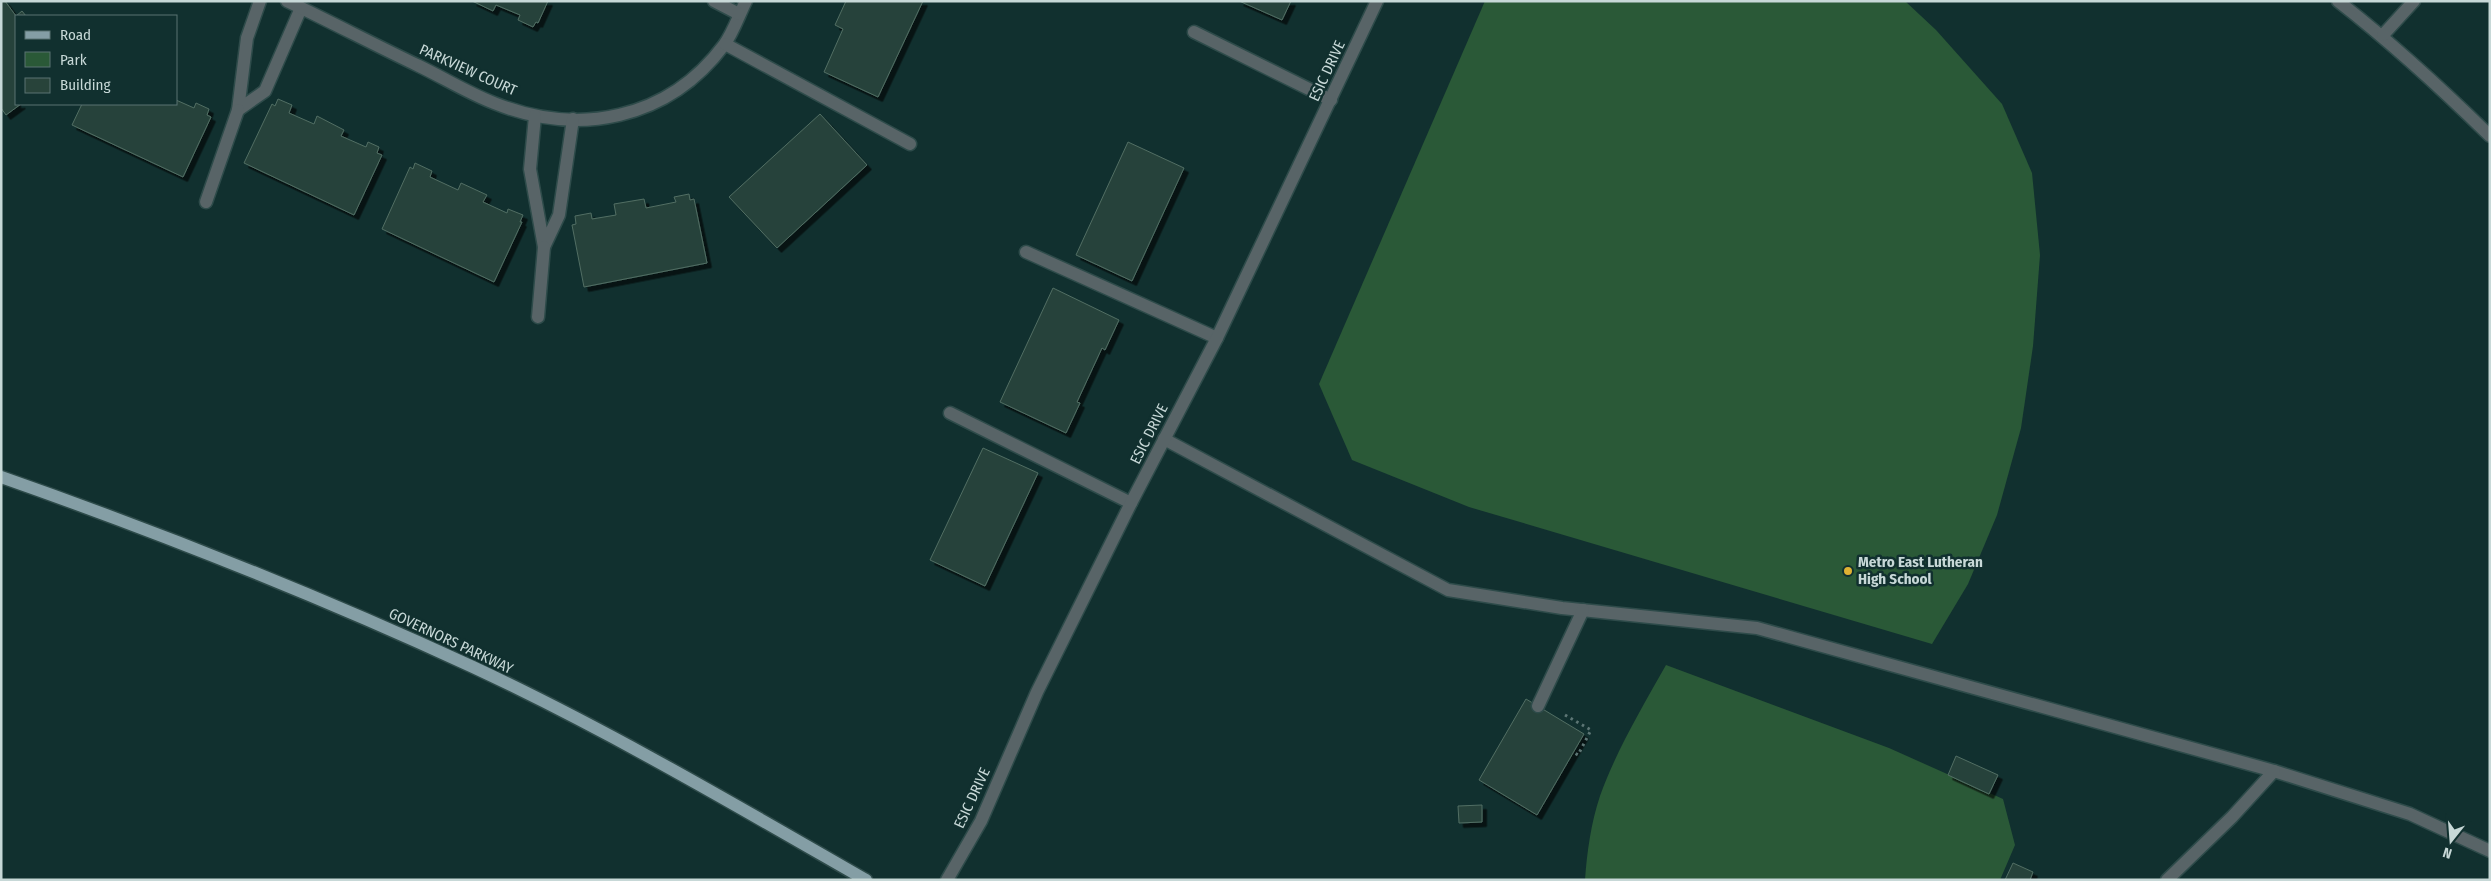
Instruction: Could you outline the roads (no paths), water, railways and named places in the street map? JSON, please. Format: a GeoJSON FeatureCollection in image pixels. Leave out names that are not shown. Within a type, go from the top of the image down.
{"type":"FeatureCollection","features":[{"type":"Feature","properties":{"kind":"main road","name":"GOVERNORS PARKWAY"},"geometry":{"type":"LineString","coordinates":[[1,477],[292,588],[474,668],[620,742],[866,880]]}},
{"type":"Feature","properties":{"kind":"street"},"geometry":{"type":"LineString","coordinates":[[206,202],[238,110],[247,38],[260,1]]}},
{"type":"Feature","properties":{"kind":"street","name":"PARKVIEW COURT"},"geometry":{"type":"LineString","coordinates":[[287,1],[494,103],[535,116],[587,121],[619,117],[660,101],[696,76],[725,44],[746,1]]}},
{"type":"Feature","properties":{"kind":"street"},"geometry":{"type":"LineString","coordinates":[[714,1],[739,14]]}},
{"type":"Feature","properties":{"kind":"street","name":"ESIC DRIVE"},"geometry":{"type":"LineString","coordinates":[[947,880],[981,821],[1037,692],[1131,503],[1217,338],[1377,1]]}},
{"type":"Feature","properties":{"kind":"street"},"geometry":{"type":"LineString","coordinates":[[2338,1],[2424,71],[2490,136]]}},
{"type":"Feature","properties":{"kind":"street"},"geometry":{"type":"LineString","coordinates":[[2382,35],[2414,1]]}},
{"type":"Feature","properties":{"kind":"street"},"geometry":{"type":"LineString","coordinates":[[238,110],[264,91],[300,8]]}},
{"type":"Feature","properties":{"kind":"street"},"geometry":{"type":"LineString","coordinates":[[1194,32],[1331,100]]}},
{"type":"Feature","properties":{"kind":"street"},"geometry":{"type":"LineString","coordinates":[[725,44],[910,144]]}},
{"type":"Feature","properties":{"kind":"street"},"geometry":{"type":"LineString","coordinates":[[535,116],[530,169],[544,247],[538,317]]}},
{"type":"Feature","properties":{"kind":"street"},"geometry":{"type":"LineString","coordinates":[[544,247],[559,215],[573,119]]}},
{"type":"Feature","properties":{"kind":"street"},"geometry":{"type":"LineString","coordinates":[[1026,252],[1217,338]]}},
{"type":"Feature","properties":{"kind":"street"},"geometry":{"type":"LineString","coordinates":[[950,413],[1131,503]]}},
{"type":"Feature","properties":{"kind":"street"},"geometry":{"type":"LineString","coordinates":[[1164,439],[1448,590],[1583,610],[1757,628],[2274,770],[2410,814],[2490,851]]}},
{"type":"Feature","properties":{"kind":"street"},"geometry":{"type":"LineString","coordinates":[[1540,703],[1583,610]]}},
{"type":"Feature","properties":{"kind":"street"},"geometry":{"type":"LineString","coordinates":[[2167,880],[2232,817],[2274,770]]}},
{"type":"Feature","properties":{"kind":"place","name":"Metro East Lutheran High School"},"geometry":{"type":"Point","coordinates":[1848,571]}}]}
